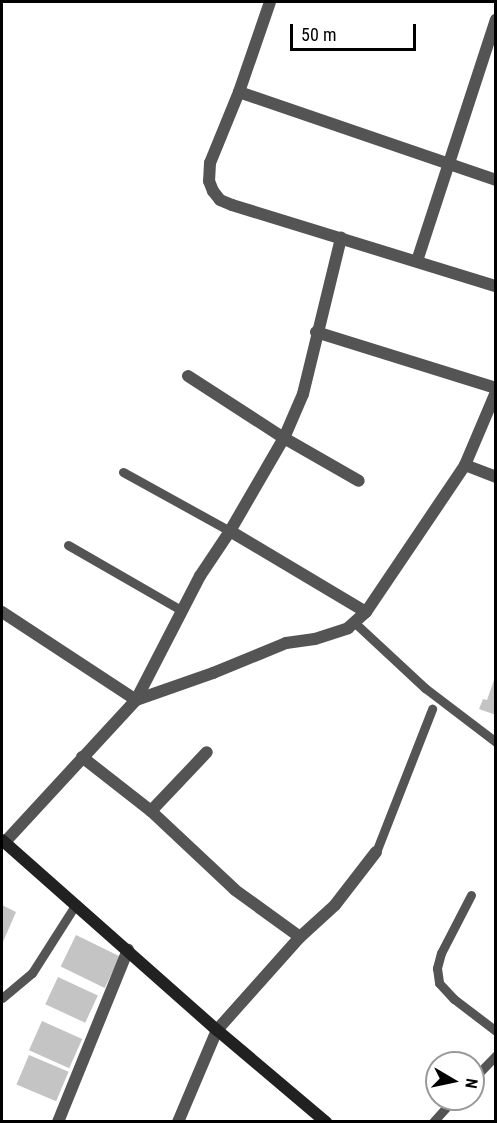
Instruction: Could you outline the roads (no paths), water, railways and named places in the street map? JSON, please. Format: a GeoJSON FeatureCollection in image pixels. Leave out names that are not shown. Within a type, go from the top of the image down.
{"type":"FeatureCollection","features":[{"type":"Feature","properties":{"kind":"street"},"geometry":{"type":"LineString","coordinates":[[270,2],[239,92],[210,164],[209,181],[220,200],[495,286]]}},
{"type":"Feature","properties":{"kind":"street"},"geometry":{"type":"LineString","coordinates":[[417,261],[446,165],[495,20]]}},
{"type":"Feature","properties":{"kind":"street"},"geometry":{"type":"LineString","coordinates":[[239,92],[495,180]]}},
{"type":"Feature","properties":{"kind":"street"},"geometry":{"type":"LineString","coordinates":[[326,1122],[217,1030],[3,841],[136,700],[181,610],[284,438],[303,394],[316,332],[341,238]]}},
{"type":"Feature","properties":{"kind":"street"},"geometry":{"type":"LineString","coordinates":[[136,700],[286,644],[339,631],[355,623],[366,612],[465,465],[495,390],[316,332]]}},
{"type":"Feature","properties":{"kind":"street"},"geometry":{"type":"LineString","coordinates":[[188,376],[284,438],[359,481]]}},
{"type":"Feature","properties":{"kind":"street"},"geometry":{"type":"LineString","coordinates":[[465,465],[495,477]]}},
{"type":"Feature","properties":{"kind":"street"},"geometry":{"type":"LineString","coordinates":[[230,531],[366,612]]}},
{"type":"Feature","properties":{"kind":"street"},"geometry":{"type":"LineString","coordinates":[[2,612],[136,700]]}},
{"type":"Feature","properties":{"kind":"street"},"geometry":{"type":"LineString","coordinates":[[151,811],[207,752]]}},
{"type":"Feature","properties":{"kind":"street"},"geometry":{"type":"LineString","coordinates":[[82,757],[151,811],[235,890],[300,937]]}},
{"type":"Feature","properties":{"kind":"street"},"geometry":{"type":"LineString","coordinates":[[178,1122],[217,1030],[300,937],[336,905],[376,852]]}},
{"type":"Feature","properties":{"kind":"street"},"geometry":{"type":"LineString","coordinates":[[58,1122],[128,950]]}},
{"type":"Feature","properties":{"kind":"lane"},"geometry":{"type":"LineString","coordinates":[[123,471],[230,531]]}},
{"type":"Feature","properties":{"kind":"lane"},"geometry":{"type":"LineString","coordinates":[[68,545],[181,610]]}},
{"type":"Feature","properties":{"kind":"lane"},"geometry":{"type":"LineString","coordinates":[[355,623],[425,688],[495,742]]}},
{"type":"Feature","properties":{"kind":"lane"},"geometry":{"type":"LineString","coordinates":[[376,852],[432,709]]}},
{"type":"Feature","properties":{"kind":"lane"},"geometry":{"type":"LineString","coordinates":[[471,895],[441,953],[436,968],[439,983],[454,999],[495,1031]]}},
{"type":"Feature","properties":{"kind":"lane"},"geometry":{"type":"LineString","coordinates":[[2,998],[32,973],[76,904]]}}]}
